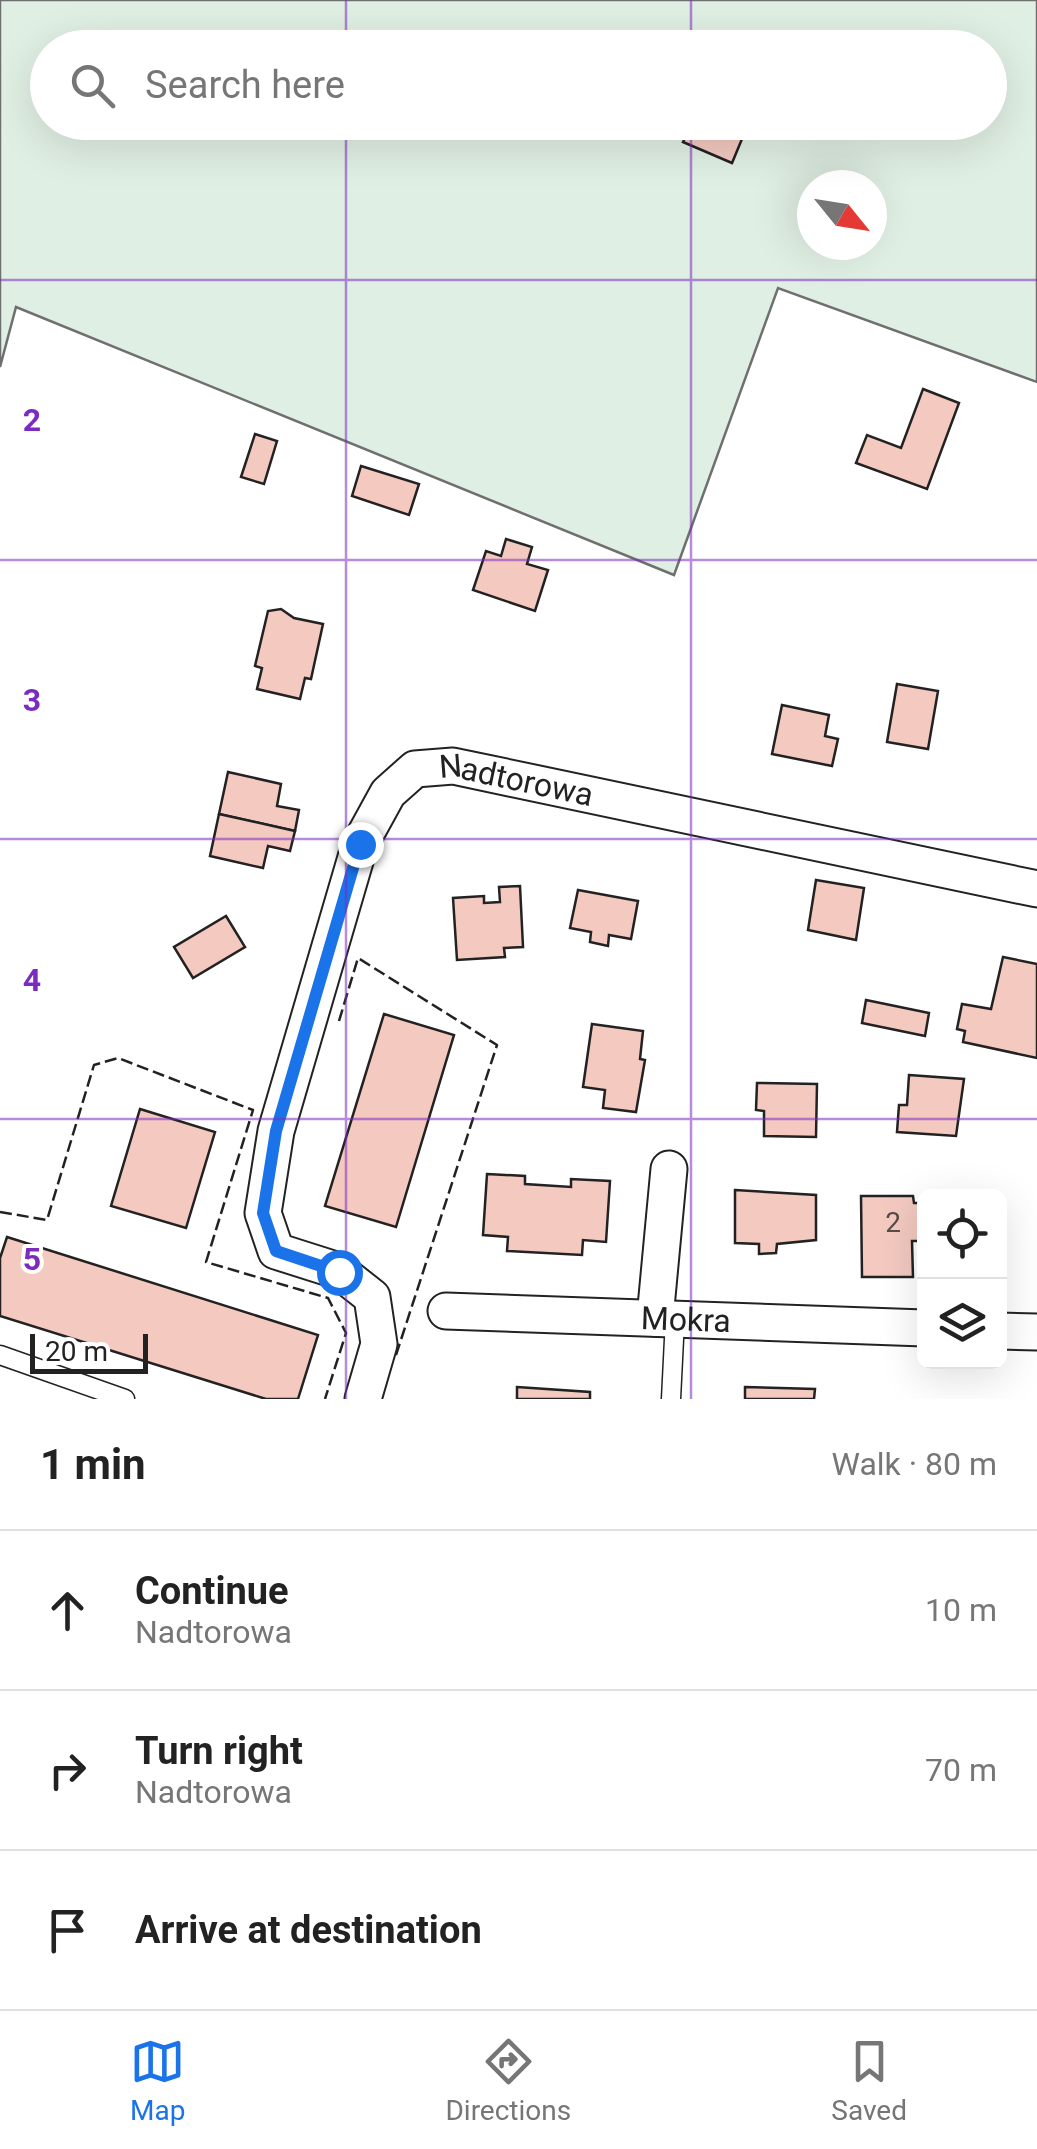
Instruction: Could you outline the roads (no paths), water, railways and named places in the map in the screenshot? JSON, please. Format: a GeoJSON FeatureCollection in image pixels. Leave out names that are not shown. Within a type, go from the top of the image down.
{"type":"FeatureCollection","features":[{"type":"Feature","properties":{"kind":"street","name":"Nadtorowa"},"geometry":{"type":"LineString","coordinates":[[363,1399],[379,1344],[372,1296],[339,1272],[276,1251],[263,1213],[276,1131],[360,844],[388,793],[415,768],[453,766],[1037,889]]}},
{"type":"Feature","properties":{"kind":"street"},"geometry":{"type":"LineString","coordinates":[[665,1318],[668,1169]]}},
{"type":"Feature","properties":{"kind":"street","name":"Mokra"},"geometry":{"type":"LineString","coordinates":[[446,1311],[917,1328]]}},
{"type":"Feature","properties":{"kind":"street"},"geometry":{"type":"LineString","coordinates":[[1007,1331],[1037,1332]]}},
{"type":"Feature","properties":{"kind":"lane"},"geometry":{"type":"LineString","coordinates":[[665,1318],[671,1399]]}},
{"type":"Feature","properties":{"kind":"lane"},"geometry":{"type":"LineString","coordinates":[[0,1356],[125,1399]]}}]}
